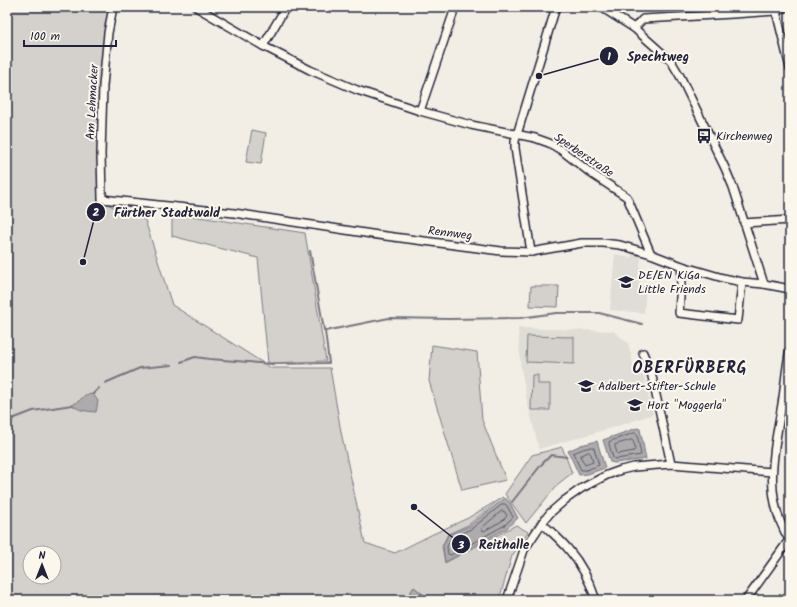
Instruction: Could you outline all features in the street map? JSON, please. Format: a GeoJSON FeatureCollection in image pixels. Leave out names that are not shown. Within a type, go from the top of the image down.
{"type":"FeatureCollection","features":[{"type":"Feature","properties":{"kind":"street","name":"Am Lehmacker"},"geometry":{"type":"LineString","coordinates":[[102,199],[101,154],[103,86],[108,33],[113,7]]}},
{"type":"Feature","properties":{"kind":"street","name":"Sperberstraße"},"geometry":{"type":"LineString","coordinates":[[196,7],[263,46],[310,70],[357,90],[420,111],[471,125],[535,138],[549,143],[627,197],[650,254]]}},
{"type":"Feature","properties":{"kind":"street"},"geometry":{"type":"LineString","coordinates":[[263,46],[286,7]]}},
{"type":"Feature","properties":{"kind":"street"},"geometry":{"type":"LineString","coordinates":[[531,252],[515,140],[556,7]]}},
{"type":"Feature","properties":{"kind":"street"},"geometry":{"type":"LineString","coordinates":[[601,7],[634,28],[670,61],[680,76],[733,187],[764,284]]}},
{"type":"Feature","properties":{"kind":"street"},"geometry":{"type":"LineString","coordinates":[[634,28],[643,19],[776,11],[786,7]]}},
{"type":"Feature","properties":{"kind":"street"},"geometry":{"type":"LineString","coordinates":[[776,11],[790,68]]}},
{"type":"Feature","properties":{"kind":"street"},"geometry":{"type":"LineString","coordinates":[[420,111],[453,14]]}},
{"type":"Feature","properties":{"kind":"street","name":"Rennweg"},"geometry":{"type":"LineString","coordinates":[[102,199],[234,213],[378,235],[501,251],[531,252],[582,243],[620,245],[723,278],[742,282],[764,284],[790,290]]}},
{"type":"Feature","properties":{"kind":"street"},"geometry":{"type":"LineString","coordinates":[[744,223],[790,220]]}},
{"type":"Feature","properties":{"kind":"street"},"geometry":{"type":"LineString","coordinates":[[682,266],[679,313],[738,320],[742,282]]}},
{"type":"Feature","properties":{"kind":"street"},"geometry":{"type":"LineString","coordinates":[[746,600],[790,540],[781,523],[774,500],[772,472],[790,349]]}},
{"type":"Feature","properties":{"kind":"street"},"geometry":{"type":"LineString","coordinates":[[643,354],[651,372],[671,464]]}},
{"type":"Feature","properties":{"kind":"street"},"geometry":{"type":"LineString","coordinates":[[507,600],[524,550],[550,513],[582,488],[607,475],[634,467],[671,464],[772,472]]}},
{"type":"Feature","properties":{"kind":"street"},"geometry":{"type":"LineString","coordinates":[[542,523],[569,550],[582,567],[591,584],[596,600]]}},
{"type":"Feature","properties":{"kind":"shaded area"},"geometry":{"type":"Polygon","coordinates":[[[7,7],[112,7],[98,155],[109,205],[145,220],[172,305],[271,368],[330,368],[341,432],[365,543],[395,553],[468,518],[503,497],[468,525],[448,534],[442,546],[445,563],[516,525],[528,532],[512,556],[499,600],[427,600],[428,598],[414,587],[405,600],[7,600],[7,7]]]}},
{"type":"Feature","properties":{"kind":"shaded area"},"geometry":{"type":"Polygon","coordinates":[[[252,130],[266,133],[261,164],[246,162],[252,130]]]}},
{"type":"Feature","properties":{"kind":"shaded area"},"geometry":{"type":"Polygon","coordinates":[[[172,213],[305,233],[326,361],[268,363],[258,258],[172,236],[172,213]]]}},
{"type":"Feature","properties":{"kind":"shaded area","name":"DE/EN KiGa Little Friends"},"geometry":{"type":"Polygon","coordinates":[[[632,253],[641,256],[639,278],[641,280],[639,283],[646,287],[644,313],[610,310],[615,254],[631,258],[632,253]]]}},
{"type":"Feature","properties":{"kind":"shaded area"},"geometry":{"type":"Polygon","coordinates":[[[531,286],[559,286],[558,307],[530,306],[531,286]]]}},
{"type":"Feature","properties":{"kind":"shaded area","name":"Adalbert-Stifter-Schule"},"geometry":{"type":"Polygon","coordinates":[[[518,328],[613,331],[628,343],[634,368],[637,372],[644,376],[653,414],[539,449],[521,368],[518,328]]]}},
{"type":"Feature","properties":{"kind":"shaded area"},"geometry":{"type":"Polygon","coordinates":[[[527,336],[574,337],[574,364],[526,362],[527,336]]]}},
{"type":"Feature","properties":{"kind":"shaded area"},"geometry":{"type":"Polygon","coordinates":[[[432,345],[477,352],[482,420],[506,480],[462,490],[429,381],[432,345]]]}},
{"type":"Feature","properties":{"kind":"shaded area"},"geometry":{"type":"Polygon","coordinates":[[[532,375],[538,375],[538,384],[550,384],[550,410],[531,410],[532,375]]]}},
{"type":"Feature","properties":{"kind":"shaded area"},"geometry":{"type":"Polygon","coordinates":[[[562,447],[572,473],[558,484],[526,523],[505,494],[532,455],[562,447]]]}},
{"type":"Feature","properties":{"kind":"water"},"geometry":{"type":"Polygon","coordinates":[[[93,394],[98,401],[96,412],[83,410],[72,405],[85,395],[93,394]]]}},
{"type":"Feature","properties":{"kind":"water"},"geometry":{"type":"Polygon","coordinates":[[[637,428],[640,429],[646,459],[615,463],[610,462],[603,440],[637,428]]]}},
{"type":"Feature","properties":{"kind":"water"},"geometry":{"type":"Polygon","coordinates":[[[597,441],[605,468],[588,474],[579,475],[568,451],[581,445],[597,441]]]}},
{"type":"Feature","properties":{"kind":"water"},"geometry":{"type":"Polygon","coordinates":[[[505,498],[510,503],[518,518],[507,528],[445,562],[443,546],[448,535],[469,526],[505,498]]]}},
{"type":"Feature","properties":{"kind":"water"},"geometry":{"type":"Polygon","coordinates":[[[414,587],[428,599],[405,600],[414,587]]]}},
{"type":"Feature","properties":{"kind":"waterway"},"geometry":{"type":"LineString","coordinates":[[310,251],[324,330]]}},
{"type":"Feature","properties":{"kind":"waterway"},"geometry":{"type":"LineString","coordinates":[[181,362],[195,357],[272,364],[329,363],[325,331],[389,318],[520,318],[556,313],[599,313],[642,324]]}},
{"type":"Feature","properties":{"kind":"waterway"},"geometry":{"type":"LineString","coordinates":[[105,383],[140,368],[172,365]]}},
{"type":"Feature","properties":{"kind":"waterway"},"geometry":{"type":"LineString","coordinates":[[93,394],[99,388]]}},
{"type":"Feature","properties":{"kind":"waterway"},"geometry":{"type":"LineString","coordinates":[[7,421],[33,411],[72,405]]}},
{"type":"Feature","properties":{"kind":"waterway"},"geometry":{"type":"LineString","coordinates":[[512,502],[541,465],[551,455],[567,457]]}},
{"type":"Feature","properties":{"kind":"place","name":"Spechtweg"},"geometry":{"type":"Point","coordinates":[539,76]}},
{"type":"Feature","properties":{"kind":"place","name":"Kirchenweg"},"geometry":{"type":"Point","coordinates":[704,136]}},
{"type":"Feature","properties":{"kind":"place","name":"Fürther Stadtwald"},"geometry":{"type":"Point","coordinates":[83,262]}},
{"type":"Feature","properties":{"kind":"place","name":"DE/EN KiGa Little Friends"},"geometry":{"type":"Point","coordinates":[626,282]}},
{"type":"Feature","properties":{"kind":"place","name":"Adalbert-Stifter-Schule"},"geometry":{"type":"Point","coordinates":[586,386]}},
{"type":"Feature","properties":{"kind":"place","name":"Hort \"Moggerla\""},"geometry":{"type":"Point","coordinates":[635,405]}},
{"type":"Feature","properties":{"kind":"place","name":"Reithalle"},"geometry":{"type":"Point","coordinates":[414,507]}},
{"type":"Feature","properties":{"kind":"district","name":"OBERFÜRBERG"},"geometry":{"type":"Point","coordinates":[690,367]}}]}
